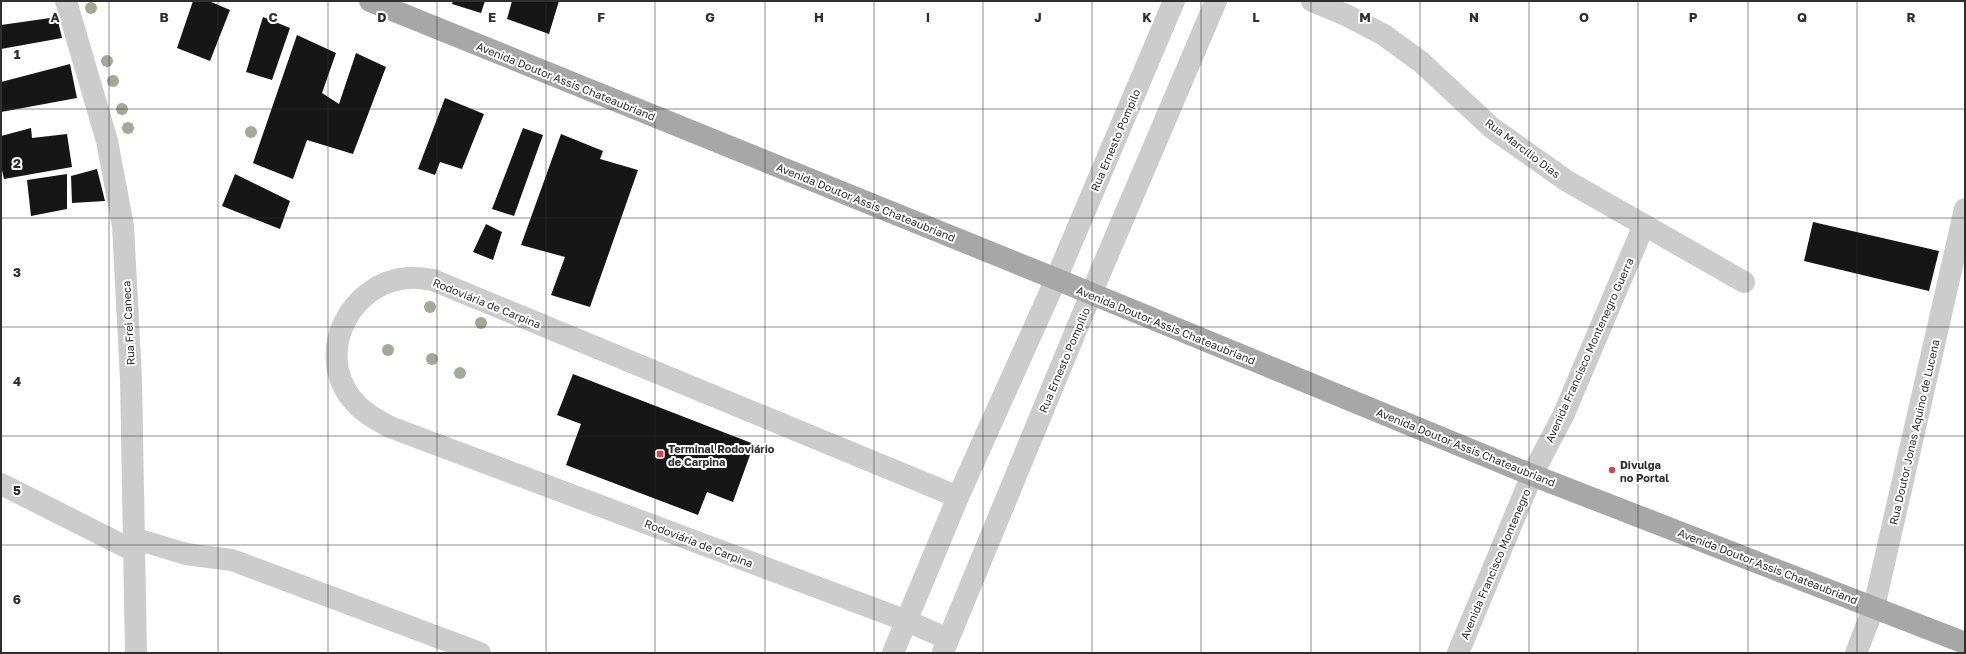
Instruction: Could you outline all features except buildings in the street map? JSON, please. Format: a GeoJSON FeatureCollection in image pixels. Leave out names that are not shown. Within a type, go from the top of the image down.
{"type":"FeatureCollection","features":[{"type":"Feature","properties":{"kind":"main road","name":"Avenida Doutor Assis Chateaubriand"},"geometry":{"type":"LineString","coordinates":[[370,1],[1056,279],[1532,475],[1965,643]]}},
{"type":"Feature","properties":{"kind":"street","name":"Rua Frei Caneca"},"geometry":{"type":"LineString","coordinates":[[66,1],[108,141],[123,226],[131,379],[136,653]]}},
{"type":"Feature","properties":{"kind":"street","name":"Rua Ernesto Pompilo"},"geometry":{"type":"LineString","coordinates":[[1056,279],[1174,1]]}},
{"type":"Feature","properties":{"kind":"street","name":"Rua Ernesto Pompílio"},"geometry":{"type":"LineString","coordinates":[[946,646],[1092,294],[1216,1]]}},
{"type":"Feature","properties":{"kind":"street","name":"Rua Marcílio Dias"},"geometry":{"type":"LineString","coordinates":[[1312,1],[1346,15],[1384,35],[1421,62],[1492,128],[1567,181],[1744,282]]}},
{"type":"Feature","properties":{"kind":"street","name":"Rua Doutor Jonas Aquino de Lucena"},"geometry":{"type":"LineString","coordinates":[[1856,653],[1874,607],[1959,267],[1965,209]]}},
{"type":"Feature","properties":{"kind":"street","name":"Avenida Francisco Montenegro Guerra"},"geometry":{"type":"LineString","coordinates":[[1532,475],[1563,416],[1644,225]]}},
{"type":"Feature","properties":{"kind":"street","name":"Rodoviária de Carpina"},"geometry":{"type":"LineString","coordinates":[[946,646],[906,621],[371,418],[350,397],[341,379],[337,359],[338,339],[345,320],[354,305],[368,292],[385,283],[409,278],[433,280],[958,497]]}},
{"type":"Feature","properties":{"kind":"street"},"geometry":{"type":"LineString","coordinates":[[893,653],[958,497],[1056,279]]}},
{"type":"Feature","properties":{"kind":"street","name":"Avenida Francisco Montenegro"},"geometry":{"type":"LineString","coordinates":[[1458,653],[1532,475]]}},
{"type":"Feature","properties":{"kind":"street"},"geometry":{"type":"LineString","coordinates":[[1,484],[133,544],[186,554],[232,560],[480,653]]}},
{"type":"Feature","properties":{"kind":"place","name":"Terminal Rodoviário de Carpina"},"geometry":{"type":"Point","coordinates":[660,454]}},
{"type":"Feature","properties":{"kind":"place","name":"Divulga no Portal"},"geometry":{"type":"Point","coordinates":[1612,470]}}]}
